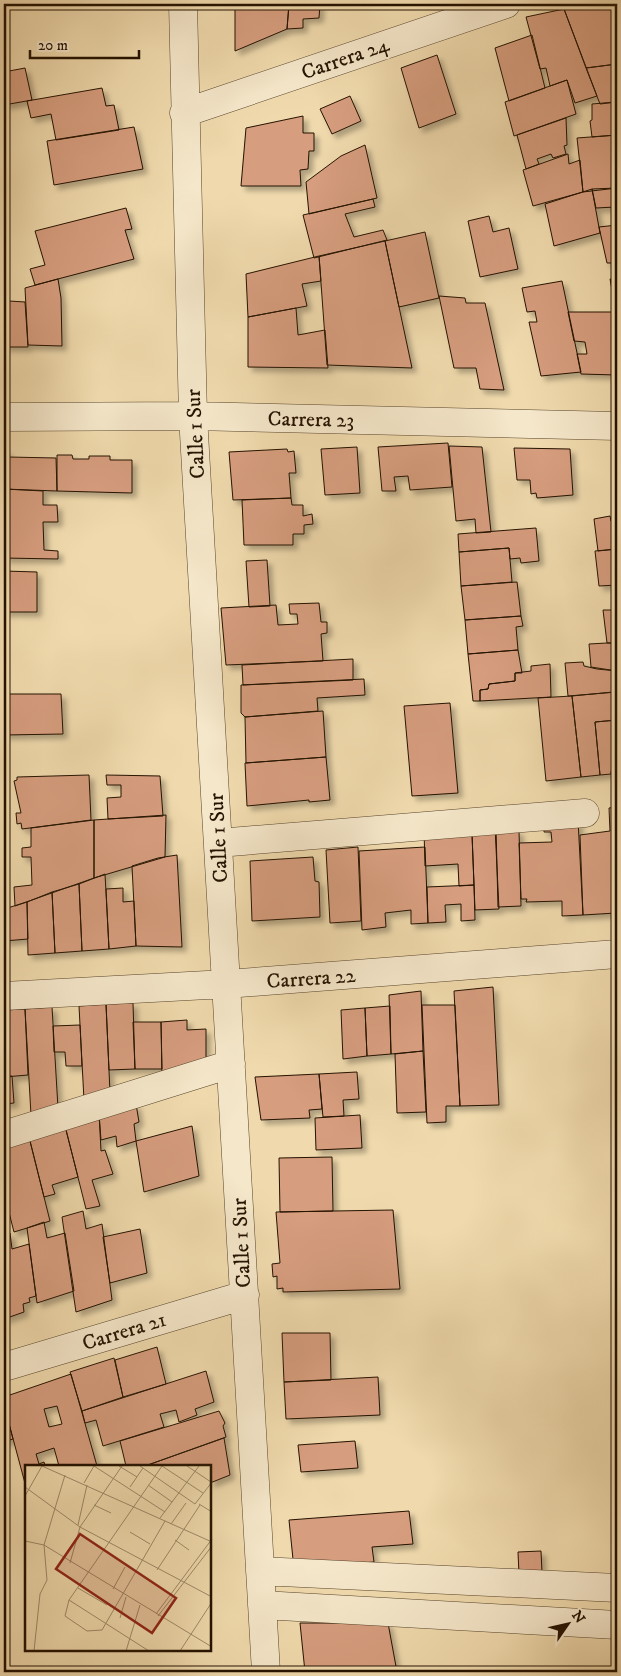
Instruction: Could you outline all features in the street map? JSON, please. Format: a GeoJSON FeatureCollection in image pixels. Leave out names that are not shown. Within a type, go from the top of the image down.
{"type":"FeatureCollection","features":[{"type":"Feature","properties":{"kind":"street","name":"Calle 1 Sur"},"geometry":{"type":"LineString","coordinates":[[184,4],[184,113],[193,416],[266,1672]]}},
{"type":"Feature","properties":{"kind":"street","name":"Carrera 24"},"geometry":{"type":"LineString","coordinates":[[184,113],[506,4]]}},
{"type":"Feature","properties":{"kind":"street","name":"Carrera 23"},"geometry":{"type":"LineString","coordinates":[[4,418],[193,416],[617,426]]}},
{"type":"Feature","properties":{"kind":"street"},"geometry":{"type":"LineString","coordinates":[[218,843],[585,813]]}},
{"type":"Feature","properties":{"kind":"street","name":"Carrera 22"},"geometry":{"type":"LineString","coordinates":[[4,996],[226,984],[617,954]]}},
{"type":"Feature","properties":{"kind":"street"},"geometry":{"type":"LineString","coordinates":[[4,1135],[231,1064]]}},
{"type":"Feature","properties":{"kind":"street","name":"Carrera 21"},"geometry":{"type":"LineString","coordinates":[[4,1367],[245,1295]]}},
{"type":"Feature","properties":{"kind":"street"},"geometry":{"type":"LineString","coordinates":[[260,1571],[617,1588]]}},
{"type":"Feature","properties":{"kind":"street"},"geometry":{"type":"LineString","coordinates":[[262,1605],[617,1625]]}},
{"type":"Feature","properties":{"kind":"building"},"geometry":{"type":"Polygon","coordinates":[[[242,4],[289,4],[287,29],[235,51],[235,7],[242,4]]]}},
{"type":"Feature","properties":{"kind":"building"},"geometry":{"type":"Polygon","coordinates":[[[289,4],[320,4],[319,18],[303,19],[303,28],[287,29],[289,4]]]}},
{"type":"Feature","properties":{"kind":"building"},"geometry":{"type":"Polygon","coordinates":[[[589,4],[617,4],[617,64],[586,68],[564,9],[589,4]]]}},
{"type":"Feature","properties":{"kind":"building"},"geometry":{"type":"Polygon","coordinates":[[[564,9],[597,96],[575,103],[567,80],[550,86],[546,68],[540,69],[526,17],[564,9]]]}},
{"type":"Feature","properties":{"kind":"building"},"geometry":{"type":"Polygon","coordinates":[[[532,35],[545,88],[509,101],[495,48],[532,35]]]}},
{"type":"Feature","properties":{"kind":"building"},"geometry":{"type":"Polygon","coordinates":[[[437,55],[456,114],[419,128],[401,68],[437,55]]]}},
{"type":"Feature","properties":{"kind":"building"},"geometry":{"type":"Polygon","coordinates":[[[617,64],[617,102],[600,104],[586,68],[617,64]]]}},
{"type":"Feature","properties":{"kind":"building"},"geometry":{"type":"Polygon","coordinates":[[[25,68],[32,100],[4,105],[4,72],[25,68]]]}},
{"type":"Feature","properties":{"kind":"building"},"geometry":{"type":"Polygon","coordinates":[[[567,80],[576,114],[514,136],[505,102],[567,80]]]}},
{"type":"Feature","properties":{"kind":"building"},"geometry":{"type":"Polygon","coordinates":[[[102,88],[106,106],[114,105],[119,130],[56,140],[51,114],[31,118],[27,101],[102,88]]]}},
{"type":"Feature","properties":{"kind":"building"},"geometry":{"type":"Polygon","coordinates":[[[350,96],[361,121],[332,134],[320,109],[350,96]]]}},
{"type":"Feature","properties":{"kind":"building"},"geometry":{"type":"Polygon","coordinates":[[[617,102],[617,135],[592,137],[590,121],[592,120],[592,104],[617,102]]]}},
{"type":"Feature","properties":{"kind":"building"},"geometry":{"type":"Polygon","coordinates":[[[303,116],[303,133],[314,133],[314,151],[309,151],[308,169],[300,170],[301,186],[241,186],[246,128],[303,116]]]}},
{"type":"Feature","properties":{"kind":"building"},"geometry":{"type":"Polygon","coordinates":[[[566,118],[567,145],[564,146],[566,154],[553,158],[551,154],[537,159],[539,164],[526,169],[517,135],[566,118]]]}},
{"type":"Feature","properties":{"kind":"building"},"geometry":{"type":"Polygon","coordinates":[[[134,127],[143,169],[54,185],[47,141],[134,127]]]}},
{"type":"Feature","properties":{"kind":"building"},"geometry":{"type":"Polygon","coordinates":[[[617,135],[617,188],[583,192],[577,138],[617,135]]]}},
{"type":"Feature","properties":{"kind":"building"},"geometry":{"type":"Polygon","coordinates":[[[365,145],[377,198],[309,214],[306,182],[341,156],[365,145]]]}},
{"type":"Feature","properties":{"kind":"building"},"geometry":{"type":"Polygon","coordinates":[[[568,154],[569,164],[580,160],[583,192],[533,206],[523,170],[568,154]]]}},
{"type":"Feature","properties":{"kind":"building"},"geometry":{"type":"Polygon","coordinates":[[[617,188],[617,220],[615,207],[596,208],[592,189],[617,188]]]}},
{"type":"Feature","properties":{"kind":"building"},"geometry":{"type":"Polygon","coordinates":[[[592,189],[600,233],[554,246],[545,204],[592,189]]]}},
{"type":"Feature","properties":{"kind":"building"},"geometry":{"type":"Polygon","coordinates":[[[373,199],[375,207],[345,214],[354,237],[383,230],[387,240],[314,258],[303,215],[373,199]]]}},
{"type":"Feature","properties":{"kind":"building"},"geometry":{"type":"Polygon","coordinates":[[[126,208],[132,229],[125,230],[134,259],[35,285],[30,269],[45,265],[35,231],[126,208]]]}},
{"type":"Feature","properties":{"kind":"building"},"geometry":{"type":"Polygon","coordinates":[[[489,216],[493,232],[509,228],[518,269],[480,277],[468,221],[489,216]]]}},
{"type":"Feature","properties":{"kind":"building"},"geometry":{"type":"Polygon","coordinates":[[[617,225],[617,263],[607,263],[599,227],[617,225]]]}},
{"type":"Feature","properties":{"kind":"building"},"geometry":{"type":"Polygon","coordinates":[[[425,232],[439,298],[399,307],[385,241],[425,232]]]}},
{"type":"Feature","properties":{"kind":"building"},"geometry":{"type":"Polygon","coordinates":[[[385,241],[412,368],[327,365],[319,256],[385,241]]]}},
{"type":"Feature","properties":{"kind":"building"},"geometry":{"type":"Polygon","coordinates":[[[319,256],[321,281],[302,284],[307,306],[248,317],[246,274],[319,256]]]}},
{"type":"Feature","properties":{"kind":"building"},"geometry":{"type":"Polygon","coordinates":[[[58,279],[61,298],[62,346],[28,345],[25,288],[58,279]]]}},
{"type":"Feature","properties":{"kind":"building"},"geometry":{"type":"Polygon","coordinates":[[[610,279],[617,279],[617,301],[614,301],[610,279]]]}},
{"type":"Feature","properties":{"kind":"building"},"geometry":{"type":"Polygon","coordinates":[[[562,281],[581,372],[541,376],[529,322],[537,322],[535,311],[527,312],[522,288],[562,281]]]}},
{"type":"Feature","properties":{"kind":"building"},"geometry":{"type":"Polygon","coordinates":[[[439,296],[465,298],[466,303],[485,303],[504,390],[480,389],[476,368],[454,368],[439,296]]]}},
{"type":"Feature","properties":{"kind":"building"},"geometry":{"type":"Polygon","coordinates":[[[9,301],[25,302],[28,347],[4,347],[4,306],[9,306],[9,301]]]}},
{"type":"Feature","properties":{"kind":"building"},"geometry":{"type":"Polygon","coordinates":[[[296,308],[298,335],[325,330],[328,368],[248,367],[248,317],[296,308]]]}},
{"type":"Feature","properties":{"kind":"building"},"geometry":{"type":"Polygon","coordinates":[[[568,312],[617,312],[617,375],[581,374],[577,354],[587,354],[585,342],[574,341],[568,312]]]}},
{"type":"Feature","properties":{"kind":"building"},"geometry":{"type":"Polygon","coordinates":[[[448,443],[452,487],[410,490],[408,476],[394,477],[396,491],[382,491],[378,447],[448,443]]]}},
{"type":"Feature","properties":{"kind":"building"},"geometry":{"type":"Polygon","coordinates":[[[449,446],[482,447],[491,532],[476,533],[475,519],[456,521],[449,446]]]}},
{"type":"Feature","properties":{"kind":"building"},"geometry":{"type":"Polygon","coordinates":[[[357,447],[360,493],[325,495],[321,449],[357,447]]]}},
{"type":"Feature","properties":{"kind":"building"},"geometry":{"type":"Polygon","coordinates":[[[514,448],[570,449],[573,495],[537,498],[536,493],[531,494],[530,480],[517,480],[514,448]]]}},
{"type":"Feature","properties":{"kind":"building"},"geometry":{"type":"Polygon","coordinates":[[[287,449],[288,452],[294,451],[296,473],[289,473],[291,498],[233,500],[229,452],[287,449]]]}},
{"type":"Feature","properties":{"kind":"building"},"geometry":{"type":"Polygon","coordinates":[[[4,451],[8,451],[8,457],[56,458],[57,491],[4,489],[4,451]]]}},
{"type":"Feature","properties":{"kind":"building"},"geometry":{"type":"Polygon","coordinates":[[[57,455],[72,455],[73,459],[89,459],[89,456],[110,456],[110,460],[132,460],[132,493],[57,491],[57,455]]]}},
{"type":"Feature","properties":{"kind":"building"},"geometry":{"type":"Polygon","coordinates":[[[4,489],[43,491],[43,505],[57,505],[58,522],[43,522],[44,550],[58,551],[58,559],[4,558],[4,489]]]}},
{"type":"Feature","properties":{"kind":"building"},"geometry":{"type":"Polygon","coordinates":[[[291,498],[292,505],[303,505],[303,516],[312,514],[313,524],[304,525],[304,534],[293,534],[293,545],[244,545],[242,500],[291,498]]]}},
{"type":"Feature","properties":{"kind":"building"},"geometry":{"type":"Polygon","coordinates":[[[610,516],[611,521],[617,521],[617,549],[598,551],[594,519],[610,516]]]}},
{"type":"Feature","properties":{"kind":"building"},"geometry":{"type":"Polygon","coordinates":[[[536,528],[539,561],[521,563],[520,558],[510,559],[509,548],[459,552],[458,534],[536,528]]]}},
{"type":"Feature","properties":{"kind":"building"},"geometry":{"type":"Polygon","coordinates":[[[509,548],[512,582],[461,586],[459,552],[509,548]]]}},
{"type":"Feature","properties":{"kind":"building"},"geometry":{"type":"Polygon","coordinates":[[[617,549],[617,585],[599,586],[595,551],[617,549]]]}},
{"type":"Feature","properties":{"kind":"building"},"geometry":{"type":"Polygon","coordinates":[[[267,560],[270,606],[249,607],[246,561],[267,560]]]}},
{"type":"Feature","properties":{"kind":"building"},"geometry":{"type":"Polygon","coordinates":[[[4,571],[37,572],[37,612],[4,612],[4,571]]]}},
{"type":"Feature","properties":{"kind":"building"},"geometry":{"type":"Polygon","coordinates":[[[517,582],[521,616],[465,620],[461,586],[517,582]]]}},
{"type":"Feature","properties":{"kind":"building"},"geometry":{"type":"Polygon","coordinates":[[[319,603],[321,622],[327,622],[327,633],[321,634],[323,661],[226,665],[221,608],[276,605],[278,625],[298,624],[297,614],[290,614],[289,604],[319,603]]]}},
{"type":"Feature","properties":{"kind":"building"},"geometry":{"type":"Polygon","coordinates":[[[603,610],[617,610],[617,643],[607,643],[603,610]]]}},
{"type":"Feature","properties":{"kind":"building"},"geometry":{"type":"Polygon","coordinates":[[[521,616],[523,626],[516,627],[518,650],[468,654],[465,620],[521,616]]]}},
{"type":"Feature","properties":{"kind":"building"},"geometry":{"type":"Polygon","coordinates":[[[617,643],[617,671],[591,667],[589,644],[617,643]]]}},
{"type":"Feature","properties":{"kind":"building"},"geometry":{"type":"Polygon","coordinates":[[[518,650],[522,673],[515,673],[515,681],[489,684],[488,689],[480,690],[480,701],[473,701],[468,654],[518,650]]]}},
{"type":"Feature","properties":{"kind":"building"},"geometry":{"type":"Polygon","coordinates":[[[353,659],[353,680],[243,685],[242,665],[353,659]]]}},
{"type":"Feature","properties":{"kind":"building"},"geometry":{"type":"Polygon","coordinates":[[[583,662],[584,666],[617,671],[617,692],[568,696],[565,663],[583,662]]]}},
{"type":"Feature","properties":{"kind":"building"},"geometry":{"type":"Polygon","coordinates":[[[550,664],[551,697],[480,701],[480,690],[488,689],[489,684],[515,681],[515,673],[531,671],[531,666],[550,664]]]}},
{"type":"Feature","properties":{"kind":"building"},"geometry":{"type":"Polygon","coordinates":[[[364,679],[365,695],[317,698],[318,711],[245,717],[241,713],[241,685],[364,679]]]}},
{"type":"Feature","properties":{"kind":"building"},"geometry":{"type":"Polygon","coordinates":[[[617,692],[617,720],[595,722],[600,775],[581,777],[572,696],[617,692]]]}},
{"type":"Feature","properties":{"kind":"building"},"geometry":{"type":"Polygon","coordinates":[[[4,694],[61,694],[63,734],[4,735],[4,694]]]}},
{"type":"Feature","properties":{"kind":"building"},"geometry":{"type":"Polygon","coordinates":[[[572,696],[581,777],[546,781],[538,698],[572,696]]]}},
{"type":"Feature","properties":{"kind":"building"},"geometry":{"type":"Polygon","coordinates":[[[450,703],[458,793],[412,796],[404,706],[450,703]]]}},
{"type":"Feature","properties":{"kind":"building"},"geometry":{"type":"Polygon","coordinates":[[[323,711],[326,757],[246,763],[245,717],[323,711]]]}},
{"type":"Feature","properties":{"kind":"building"},"geometry":{"type":"Polygon","coordinates":[[[617,720],[617,773],[611,771],[611,774],[600,775],[595,722],[617,720]]]}},
{"type":"Feature","properties":{"kind":"building"},"geometry":{"type":"Polygon","coordinates":[[[326,757],[330,800],[309,802],[309,800],[247,806],[245,763],[326,757]]]}},
{"type":"Feature","properties":{"kind":"building"},"geometry":{"type":"Polygon","coordinates":[[[89,775],[91,820],[22,829],[21,823],[17,824],[16,813],[21,813],[14,781],[17,780],[17,777],[89,775]]]}},
{"type":"Feature","properties":{"kind":"building"},"geometry":{"type":"Polygon","coordinates":[[[106,775],[160,776],[163,816],[108,819],[107,798],[121,797],[121,785],[107,785],[106,775]]]}},
{"type":"Feature","properties":{"kind":"building"},"geometry":{"type":"Polygon","coordinates":[[[617,807],[616,913],[583,915],[580,835],[610,831],[609,808],[617,807]]]}},
{"type":"Feature","properties":{"kind":"building"},"geometry":{"type":"Polygon","coordinates":[[[166,815],[165,857],[94,878],[94,820],[166,815]]]}},
{"type":"Feature","properties":{"kind":"building"},"geometry":{"type":"Polygon","coordinates":[[[94,820],[94,878],[15,906],[14,887],[32,885],[31,857],[22,857],[22,848],[31,847],[31,828],[94,820]]]}},
{"type":"Feature","properties":{"kind":"building"},"geometry":{"type":"Polygon","coordinates":[[[578,820],[583,915],[562,916],[562,901],[526,902],[527,899],[521,899],[519,843],[552,842],[551,832],[544,832],[544,822],[578,820]]]}},
{"type":"Feature","properties":{"kind":"building"},"geometry":{"type":"Polygon","coordinates":[[[495,827],[499,909],[475,910],[472,834],[495,827]]]}},
{"type":"Feature","properties":{"kind":"building"},"geometry":{"type":"Polygon","coordinates":[[[496,828],[519,831],[521,906],[498,907],[496,828]]]}},
{"type":"Feature","properties":{"kind":"building"},"geometry":{"type":"Polygon","coordinates":[[[424,829],[472,834],[474,885],[459,886],[458,864],[425,866],[424,829]]]}},
{"type":"Feature","properties":{"kind":"building"},"geometry":{"type":"Polygon","coordinates":[[[358,847],[361,921],[330,923],[326,850],[358,847]]]}},
{"type":"Feature","properties":{"kind":"building"},"geometry":{"type":"Polygon","coordinates":[[[425,847],[428,923],[411,924],[411,910],[385,913],[386,927],[362,930],[359,851],[425,847]]]}},
{"type":"Feature","properties":{"kind":"building"},"geometry":{"type":"Polygon","coordinates":[[[177,855],[182,947],[136,946],[132,866],[158,858],[177,855]]]}},
{"type":"Feature","properties":{"kind":"building"},"geometry":{"type":"Polygon","coordinates":[[[313,857],[315,881],[319,882],[320,917],[252,921],[250,861],[313,857]]]}},
{"type":"Feature","properties":{"kind":"building"},"geometry":{"type":"Polygon","coordinates":[[[105,874],[109,949],[82,951],[79,884],[105,874]]]}},
{"type":"Feature","properties":{"kind":"building"},"geometry":{"type":"Polygon","coordinates":[[[79,884],[82,951],[55,953],[52,892],[79,884]]]}},
{"type":"Feature","properties":{"kind":"building"},"geometry":{"type":"Polygon","coordinates":[[[474,885],[475,920],[461,921],[461,904],[445,905],[446,922],[428,923],[427,887],[474,885]]]}},
{"type":"Feature","properties":{"kind":"building"},"geometry":{"type":"Polygon","coordinates":[[[123,888],[123,902],[134,901],[136,946],[109,949],[106,889],[123,888]]]}},
{"type":"Feature","properties":{"kind":"building"},"geometry":{"type":"Polygon","coordinates":[[[52,892],[55,953],[28,955],[27,902],[52,892]]]}},
{"type":"Feature","properties":{"kind":"building"},"geometry":{"type":"Polygon","coordinates":[[[27,902],[28,939],[4,941],[4,909],[27,902]]]}},
{"type":"Feature","properties":{"kind":"building"},"geometry":{"type":"Polygon","coordinates":[[[493,987],[499,1105],[460,1106],[454,991],[493,987]]]}},
{"type":"Feature","properties":{"kind":"building"},"geometry":{"type":"Polygon","coordinates":[[[421,991],[423,1051],[391,1054],[389,995],[421,991]]]}},
{"type":"Feature","properties":{"kind":"building"},"geometry":{"type":"Polygon","coordinates":[[[133,1003],[135,1069],[109,1070],[106,1004],[133,1003]]]}},
{"type":"Feature","properties":{"kind":"building"},"geometry":{"type":"Polygon","coordinates":[[[106,1004],[110,1093],[84,1100],[79,1006],[106,1004]]]}},
{"type":"Feature","properties":{"kind":"building"},"geometry":{"type":"Polygon","coordinates":[[[422,1005],[455,1005],[460,1106],[446,1106],[446,1122],[427,1123],[422,1005]]]}},
{"type":"Feature","properties":{"kind":"building"},"geometry":{"type":"Polygon","coordinates":[[[390,1006],[391,1054],[367,1056],[365,1008],[390,1006]]]}},
{"type":"Feature","properties":{"kind":"building"},"geometry":{"type":"Polygon","coordinates":[[[52,1007],[58,1108],[31,1115],[25,1009],[52,1007]]]}},
{"type":"Feature","properties":{"kind":"building"},"geometry":{"type":"Polygon","coordinates":[[[365,1008],[367,1056],[343,1059],[341,1010],[365,1008]]]}},
{"type":"Feature","properties":{"kind":"building"},"geometry":{"type":"Polygon","coordinates":[[[25,1009],[28,1075],[4,1077],[4,1010],[25,1009]]]}},
{"type":"Feature","properties":{"kind":"building"},"geometry":{"type":"Polygon","coordinates":[[[187,1020],[187,1030],[206,1029],[206,1066],[162,1078],[161,1022],[187,1020]]]}},
{"type":"Feature","properties":{"kind":"building"},"geometry":{"type":"Polygon","coordinates":[[[133,1022],[161,1022],[162,1069],[135,1069],[133,1022]]]}},
{"type":"Feature","properties":{"kind":"building"},"geometry":{"type":"Polygon","coordinates":[[[80,1025],[82,1066],[66,1066],[65,1052],[54,1052],[53,1026],[80,1025]]]}},
{"type":"Feature","properties":{"kind":"building"},"geometry":{"type":"Polygon","coordinates":[[[423,1051],[426,1112],[397,1113],[395,1054],[423,1051]]]}},
{"type":"Feature","properties":{"kind":"building"},"geometry":{"type":"Polygon","coordinates":[[[357,1072],[359,1099],[343,1100],[344,1116],[323,1117],[319,1074],[357,1072]]]}},
{"type":"Feature","properties":{"kind":"building"},"geometry":{"type":"Polygon","coordinates":[[[319,1074],[322,1109],[309,1110],[310,1118],[261,1120],[255,1077],[319,1074]]]}},
{"type":"Feature","properties":{"kind":"building"},"geometry":{"type":"Polygon","coordinates":[[[12,1076],[14,1103],[4,1104],[4,1077],[12,1076]]]}},
{"type":"Feature","properties":{"kind":"building"},"geometry":{"type":"Polygon","coordinates":[[[136,1104],[139,1122],[134,1124],[136,1141],[117,1147],[116,1136],[101,1140],[99,1113],[136,1104]]]}},
{"type":"Feature","properties":{"kind":"building"},"geometry":{"type":"Polygon","coordinates":[[[99,1113],[101,1151],[105,1150],[113,1174],[92,1180],[100,1206],[86,1209],[65,1126],[99,1113]]]}},
{"type":"Feature","properties":{"kind":"building"},"geometry":{"type":"Polygon","coordinates":[[[360,1115],[362,1148],[316,1150],[315,1118],[360,1115]]]}},
{"type":"Feature","properties":{"kind":"building"},"geometry":{"type":"Polygon","coordinates":[[[65,1126],[78,1177],[52,1185],[55,1194],[44,1197],[29,1137],[65,1126]]]}},
{"type":"Feature","properties":{"kind":"building"},"geometry":{"type":"Polygon","coordinates":[[[192,1126],[199,1176],[144,1192],[136,1141],[192,1126]]]}},
{"type":"Feature","properties":{"kind":"building"},"geometry":{"type":"Polygon","coordinates":[[[29,1137],[50,1221],[14,1232],[4,1193],[4,1142],[29,1137]]]}},
{"type":"Feature","properties":{"kind":"building"},"geometry":{"type":"Polygon","coordinates":[[[332,1157],[333,1211],[280,1212],[279,1158],[332,1157]]]}},
{"type":"Feature","properties":{"kind":"building"},"geometry":{"type":"Polygon","coordinates":[[[393,1210],[400,1289],[283,1292],[283,1288],[277,1289],[277,1276],[273,1277],[272,1264],[280,1263],[276,1212],[393,1210]]]}},
{"type":"Feature","properties":{"kind":"building"},"geometry":{"type":"Polygon","coordinates":[[[83,1211],[86,1229],[102,1224],[112,1300],[76,1312],[62,1217],[83,1211]]]}},
{"type":"Feature","properties":{"kind":"building"},"geometry":{"type":"Polygon","coordinates":[[[44,1222],[47,1238],[65,1233],[74,1291],[37,1303],[27,1228],[44,1222]]]}},
{"type":"Feature","properties":{"kind":"building"},"geometry":{"type":"Polygon","coordinates":[[[140,1229],[147,1273],[110,1283],[103,1237],[140,1229]]]}},
{"type":"Feature","properties":{"kind":"building"},"geometry":{"type":"Polygon","coordinates":[[[10,1233],[12,1249],[29,1244],[36,1296],[29,1298],[30,1302],[23,1304],[24,1312],[4,1319],[4,1235],[10,1233]]]}},
{"type":"Feature","properties":{"kind":"building"},"geometry":{"type":"Polygon","coordinates":[[[282,1333],[330,1333],[331,1380],[284,1382],[282,1333]]]}},
{"type":"Feature","properties":{"kind":"building"},"geometry":{"type":"Polygon","coordinates":[[[157,1347],[166,1384],[123,1397],[115,1360],[157,1347]]]}},
{"type":"Feature","properties":{"kind":"building"},"geometry":{"type":"Polygon","coordinates":[[[114,1358],[123,1397],[82,1411],[70,1372],[114,1358]]]}},
{"type":"Feature","properties":{"kind":"building"},"geometry":{"type":"Polygon","coordinates":[[[206,1371],[214,1402],[195,1409],[197,1415],[179,1422],[176,1410],[160,1414],[164,1427],[103,1446],[96,1420],[85,1423],[82,1411],[206,1371]]]}},
{"type":"Feature","properties":{"kind":"building"},"geometry":{"type":"Polygon","coordinates":[[[71,1374],[97,1465],[59,1465],[54,1448],[36,1454],[39,1464],[44,1462],[45,1465],[25,1465],[25,1483],[4,1405],[4,1397],[71,1374]],[[57,1406],[44,1409],[49,1427],[62,1424],[57,1406]]]}},
{"type":"Feature","properties":{"kind":"building"},"geometry":{"type":"Polygon","coordinates":[[[378,1377],[380,1415],[286,1419],[284,1382],[378,1377]]]}},
{"type":"Feature","properties":{"kind":"building"},"geometry":{"type":"Polygon","coordinates":[[[4,1405],[13,1439],[4,1442],[4,1405]]]}},
{"type":"Feature","properties":{"kind":"building"},"geometry":{"type":"Polygon","coordinates":[[[219,1411],[225,1423],[223,1426],[226,1437],[148,1465],[126,1465],[120,1441],[219,1411]]]}},
{"type":"Feature","properties":{"kind":"building"},"geometry":{"type":"Polygon","coordinates":[[[224,1438],[230,1475],[211,1483],[211,1465],[148,1465],[224,1438]]]}},
{"type":"Feature","properties":{"kind":"building"},"geometry":{"type":"Polygon","coordinates":[[[355,1441],[358,1468],[301,1472],[298,1445],[355,1441]]]}},
{"type":"Feature","properties":{"kind":"building"},"geometry":{"type":"Polygon","coordinates":[[[409,1511],[413,1544],[372,1547],[374,1562],[294,1569],[289,1520],[409,1511]]]}},
{"type":"Feature","properties":{"kind":"building"},"geometry":{"type":"Polygon","coordinates":[[[541,1551],[542,1573],[519,1574],[518,1552],[541,1551]]]}},
{"type":"Feature","properties":{"kind":"building"},"geometry":{"type":"Polygon","coordinates":[[[300,1623],[388,1623],[397,1672],[305,1672],[300,1623]]]}}]}
